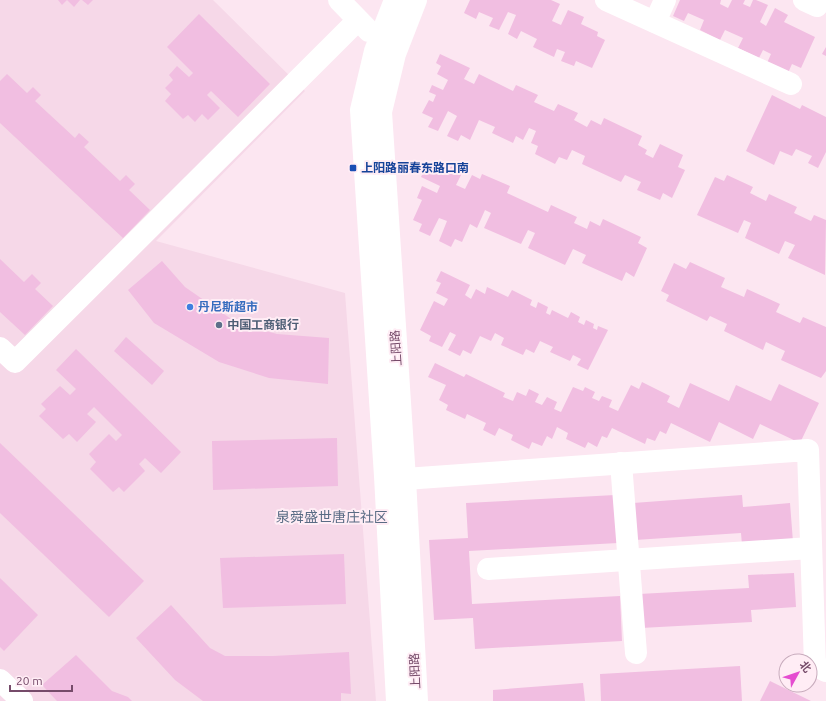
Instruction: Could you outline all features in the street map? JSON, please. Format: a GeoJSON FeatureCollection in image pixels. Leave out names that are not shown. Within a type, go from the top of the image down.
{"type":"FeatureCollection","features":[{"type":"Feature","properties":{"kind":"street"},"geometry":{"type":"LineString","coordinates":[[339,0],[387,47]]}},
{"type":"Feature","properties":{"kind":"street","name":"上阳路"},"geometry":{"type":"LineString","coordinates":[[395,0],[387,47],[381,112],[405,479],[417,701]]}},
{"type":"Feature","properties":{"kind":"street","name":"上阳路"},"geometry":{"type":"LineString","coordinates":[[397,701],[385,476],[361,110],[375,52],[387,47],[416,0]]}},
{"type":"Feature","properties":{"kind":"street"},"geometry":{"type":"LineString","coordinates":[[606,0],[791,84]]}},
{"type":"Feature","properties":{"kind":"street"},"geometry":{"type":"LineString","coordinates":[[655,22],[665,0]]}},
{"type":"Feature","properties":{"kind":"street"},"geometry":{"type":"LineString","coordinates":[[804,0],[817,6],[820,0]]}},
{"type":"Feature","properties":{"kind":"street"},"geometry":{"type":"LineString","coordinates":[[0,348],[15,362],[358,20]]}},
{"type":"Feature","properties":{"kind":"street"},"geometry":{"type":"LineString","coordinates":[[405,479],[808,450],[815,665],[826,670]]}},
{"type":"Feature","properties":{"kind":"street"},"geometry":{"type":"LineString","coordinates":[[621,464],[636,653]]}},
{"type":"Feature","properties":{"kind":"street"},"geometry":{"type":"LineString","coordinates":[[488,569],[811,548]]}},
{"type":"Feature","properties":{"kind":"street"},"geometry":{"type":"LineString","coordinates":[[0,680],[22,701]]}},
{"type":"Feature","properties":{"kind":"shaded area"},"geometry":{"type":"Polygon","coordinates":[[[0,0],[213,0],[305,91],[156,241],[345,293],[376,701],[0,701],[0,0]]]}},
{"type":"Feature","properties":{"kind":"building"},"geometry":{"type":"Polygon","coordinates":[[[58,0],[67,0],[62,5],[58,0]]]}},
{"type":"Feature","properties":{"kind":"building"},"geometry":{"type":"Polygon","coordinates":[[[67,0],[80,0],[74,7],[67,0]]]}},
{"type":"Feature","properties":{"kind":"building"},"geometry":{"type":"Polygon","coordinates":[[[82,0],[93,0],[88,5],[82,0]]]}},
{"type":"Feature","properties":{"kind":"building"},"geometry":{"type":"Polygon","coordinates":[[[470,0],[551,0],[560,4],[552,21],[561,25],[568,10],[584,17],[581,24],[598,32],[597,36],[605,40],[592,68],[576,61],[574,66],[561,61],[565,52],[557,49],[554,57],[533,47],[537,39],[521,31],[517,39],[508,34],[516,15],[508,12],[499,30],[489,26],[493,18],[479,12],[476,19],[464,13],[470,0]]]}},
{"type":"Feature","properties":{"kind":"building"},"geometry":{"type":"Polygon","coordinates":[[[680,0],[721,0],[720,4],[728,8],[732,0],[745,0],[743,4],[750,7],[753,0],[756,0],[768,5],[760,22],[766,26],[775,8],[788,15],[784,22],[815,37],[801,68],[792,64],[788,73],[767,63],[771,54],[763,50],[759,58],[738,48],[743,38],[725,30],[720,40],[700,30],[704,20],[688,13],[684,21],[673,16],[680,0]]]}},
{"type":"Feature","properties":{"kind":"building"},"geometry":{"type":"Polygon","coordinates":[[[199,14],[270,84],[238,117],[211,91],[207,95],[220,108],[208,120],[202,114],[195,122],[188,115],[183,119],[165,101],[171,94],[165,88],[173,80],[169,75],[177,66],[189,77],[193,73],[167,47],[199,14]]]}},
{"type":"Feature","properties":{"kind":"building"},"geometry":{"type":"Polygon","coordinates":[[[826,47],[826,56],[822,54],[826,47]]]}},
{"type":"Feature","properties":{"kind":"building"},"geometry":{"type":"Polygon","coordinates":[[[440,54],[470,68],[464,79],[474,84],[479,74],[513,91],[516,85],[538,95],[534,102],[554,111],[558,104],[578,113],[574,120],[587,127],[591,120],[601,125],[604,118],[642,136],[638,145],[647,150],[645,154],[653,158],[660,144],[683,155],[678,167],[685,170],[672,198],[663,193],[660,200],[637,190],[641,182],[625,175],[621,182],[582,164],[585,156],[572,150],[567,160],[559,157],[555,164],[535,154],[538,146],[531,143],[536,131],[529,128],[523,140],[516,136],[513,143],[492,133],[495,127],[479,120],[470,140],[461,135],[458,141],[447,136],[457,116],[448,111],[438,131],[428,127],[433,118],[422,113],[429,100],[433,102],[436,95],[429,92],[432,85],[443,90],[448,80],[437,74],[441,66],[436,63],[440,54]]]}},
{"type":"Feature","properties":{"kind":"building"},"geometry":{"type":"Polygon","coordinates":[[[7,74],[27,93],[33,87],[41,95],[35,101],[75,138],[79,133],[89,142],[84,147],[120,181],[126,175],[135,184],[129,190],[150,210],[123,238],[0,123],[0,81],[7,74]]]}},
{"type":"Feature","properties":{"kind":"building"},"geometry":{"type":"Polygon","coordinates":[[[772,95],[800,109],[802,105],[826,117],[826,152],[818,168],[808,163],[812,156],[796,149],[792,156],[780,151],[774,165],[746,151],[772,95]]]}},
{"type":"Feature","properties":{"kind":"building"},"geometry":{"type":"Polygon","coordinates":[[[427,165],[447,175],[451,166],[463,171],[456,185],[465,189],[472,175],[480,179],[482,174],[510,186],[507,193],[548,212],[551,205],[577,217],[574,223],[587,229],[590,221],[600,226],[603,219],[641,237],[638,243],[647,248],[634,277],[626,272],[622,281],[582,263],[586,255],[573,249],[565,265],[528,248],[535,233],[528,230],[521,244],[484,228],[491,213],[485,210],[477,228],[470,224],[462,242],[455,239],[451,247],[439,241],[447,221],[439,218],[430,236],[419,231],[422,224],[413,220],[422,200],[417,198],[422,186],[437,193],[440,186],[421,177],[427,165]]]}},
{"type":"Feature","properties":{"kind":"building"},"geometry":{"type":"Polygon","coordinates":[[[727,175],[753,187],[750,193],[766,201],[769,194],[797,207],[794,213],[811,221],[814,215],[826,220],[825,275],[788,258],[795,245],[785,241],[779,254],[745,238],[751,223],[744,220],[738,233],[697,215],[715,177],[724,181],[727,175]]]}},
{"type":"Feature","properties":{"kind":"building"},"geometry":{"type":"Polygon","coordinates":[[[0,259],[24,282],[32,274],[41,283],[35,289],[53,306],[25,335],[0,312],[0,259]]]}},
{"type":"Feature","properties":{"kind":"building"},"geometry":{"type":"Polygon","coordinates":[[[162,261],[185,287],[237,323],[277,334],[329,338],[328,384],[269,378],[219,362],[154,323],[128,290],[162,261]]]}},
{"type":"Feature","properties":{"kind":"building"},"geometry":{"type":"Polygon","coordinates":[[[690,262],[725,278],[721,287],[744,297],[747,289],[780,304],[776,312],[800,323],[803,317],[826,327],[826,371],[821,378],[781,360],[785,351],[766,342],[763,350],[724,331],[727,324],[710,316],[707,321],[666,301],[669,295],[661,291],[674,263],[686,269],[690,262]]]}},
{"type":"Feature","properties":{"kind":"building"},"geometry":{"type":"Polygon","coordinates":[[[441,271],[470,285],[465,295],[471,299],[476,289],[485,294],[487,287],[508,297],[512,290],[532,300],[530,305],[536,308],[538,302],[548,307],[546,313],[550,315],[552,310],[568,318],[571,312],[580,317],[578,322],[584,325],[586,320],[594,324],[593,328],[597,330],[598,326],[608,330],[588,370],[577,365],[581,359],[573,355],[570,361],[550,352],[553,347],[540,341],[534,353],[526,349],[523,355],[501,345],[504,338],[495,333],[491,341],[480,336],[471,354],[463,350],[460,356],[448,350],[456,335],[450,332],[442,347],[429,341],[431,336],[420,330],[434,301],[444,306],[448,299],[436,293],[441,283],[436,281],[441,271]]]}},
{"type":"Feature","properties":{"kind":"building"},"geometry":{"type":"Polygon","coordinates":[[[126,337],[164,371],[152,385],[114,351],[126,337]]]}},
{"type":"Feature","properties":{"kind":"building"},"geometry":{"type":"Polygon","coordinates":[[[76,349],[181,452],[161,473],[145,458],[139,464],[145,471],[124,492],[119,487],[113,492],[90,469],[96,462],[89,454],[109,434],[116,441],[122,435],[94,407],[87,414],[96,422],[77,442],[69,434],[63,439],[39,416],[46,409],[41,404],[60,386],[70,395],[76,389],[56,370],[76,349]]]}},
{"type":"Feature","properties":{"kind":"building"},"geometry":{"type":"Polygon","coordinates":[[[435,363],[464,377],[466,374],[505,393],[503,397],[513,401],[517,392],[526,396],[529,389],[539,394],[535,402],[542,405],[547,397],[557,402],[554,409],[561,412],[573,387],[583,391],[585,387],[595,392],[592,398],[599,401],[602,396],[612,400],[609,407],[618,411],[631,385],[639,389],[642,382],[670,396],[667,402],[679,408],[690,383],[729,401],[736,385],[771,401],[779,384],[819,403],[800,443],[760,424],[753,439],[719,422],[710,442],[671,423],[666,434],[660,431],[655,441],[647,438],[645,444],[612,428],[607,438],[602,436],[597,447],[588,442],[585,448],[566,439],[568,433],[557,427],[552,439],[547,436],[542,446],[532,442],[529,449],[511,440],[513,435],[499,428],[495,436],[483,430],[486,423],[467,414],[465,419],[446,410],[448,405],[439,400],[446,385],[428,377],[435,363]]]}},
{"type":"Feature","properties":{"kind":"building"},"geometry":{"type":"Polygon","coordinates":[[[337,438],[338,486],[213,490],[212,441],[337,438]]]}},
{"type":"Feature","properties":{"kind":"building"},"geometry":{"type":"Polygon","coordinates":[[[0,443],[144,581],[109,617],[0,513],[0,443]]]}},
{"type":"Feature","properties":{"kind":"building"},"geometry":{"type":"Polygon","coordinates":[[[615,495],[618,543],[469,551],[472,604],[620,596],[622,641],[475,649],[473,618],[434,620],[429,540],[468,538],[466,503],[615,495]]]}},
{"type":"Feature","properties":{"kind":"building"},"geometry":{"type":"Polygon","coordinates":[[[742,495],[743,507],[790,503],[793,542],[742,545],[741,533],[635,540],[633,503],[742,495]]]}},
{"type":"Feature","properties":{"kind":"building"},"geometry":{"type":"Polygon","coordinates":[[[344,554],[346,604],[223,608],[220,558],[344,554]]]}},
{"type":"Feature","properties":{"kind":"building"},"geometry":{"type":"Polygon","coordinates":[[[794,573],[796,607],[751,610],[752,622],[641,628],[639,594],[749,588],[748,575],[794,573]]]}},
{"type":"Feature","properties":{"kind":"building"},"geometry":{"type":"Polygon","coordinates":[[[0,578],[38,615],[4,651],[0,647],[0,578]]]}},
{"type":"Feature","properties":{"kind":"building"},"geometry":{"type":"Polygon","coordinates":[[[171,605],[210,648],[225,656],[273,656],[349,652],[351,694],[341,693],[341,701],[203,701],[175,680],[136,638],[171,605]]]}},
{"type":"Feature","properties":{"kind":"building"},"geometry":{"type":"Polygon","coordinates":[[[76,655],[112,691],[128,697],[132,701],[57,701],[42,685],[76,655]]]}},
{"type":"Feature","properties":{"kind":"building"},"geometry":{"type":"Polygon","coordinates":[[[740,666],[742,701],[601,701],[600,674],[740,666]]]}},
{"type":"Feature","properties":{"kind":"building"},"geometry":{"type":"Polygon","coordinates":[[[770,681],[778,685],[778,693],[795,693],[811,701],[760,701],[770,681]]]}},
{"type":"Feature","properties":{"kind":"building"},"geometry":{"type":"Polygon","coordinates":[[[583,683],[585,701],[493,701],[493,690],[583,683]]]}},
{"type":"Feature","properties":{"kind":"place","name":"上阳路丽春东路口南"},"geometry":{"type":"Point","coordinates":[353,168]}},
{"type":"Feature","properties":{"kind":"place","name":"丹尼斯超市"},"geometry":{"type":"Point","coordinates":[190,307]}},
{"type":"Feature","properties":{"kind":"place","name":"中国工商银行"},"geometry":{"type":"Point","coordinates":[219,325]}},
{"type":"Feature","properties":{"kind":"district","name":"泉舜盛世唐庄社区"},"geometry":{"type":"Point","coordinates":[332,517]}}]}
